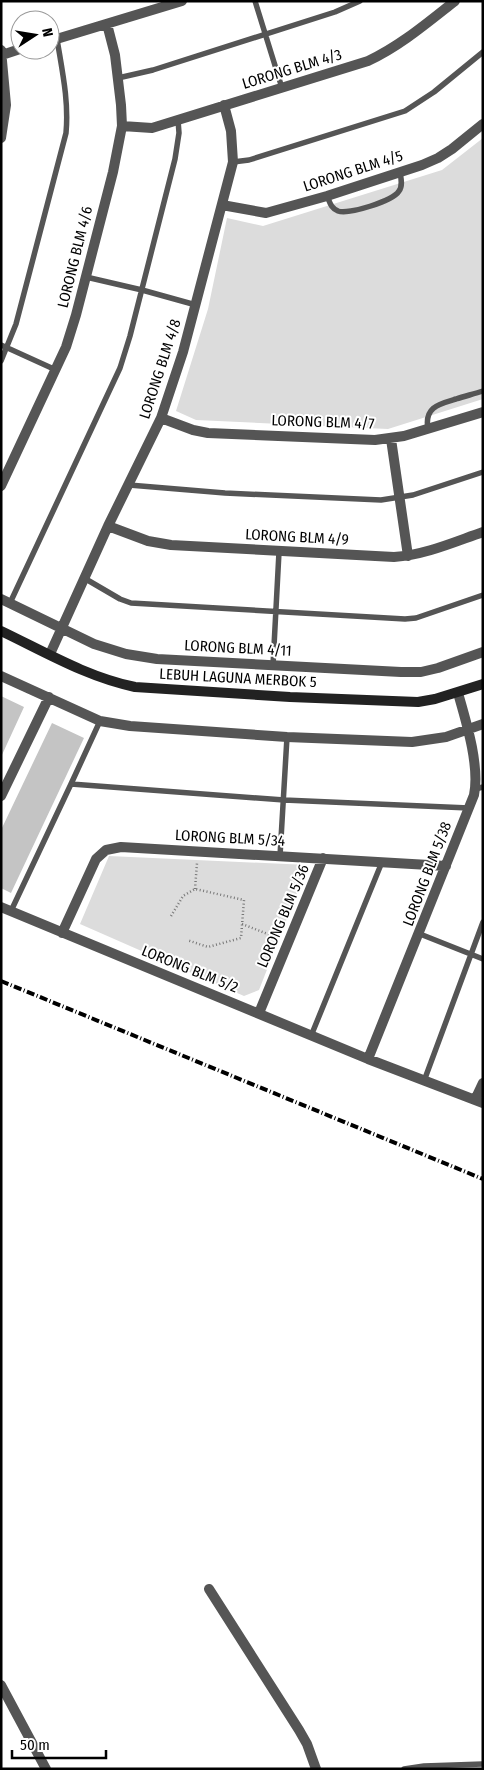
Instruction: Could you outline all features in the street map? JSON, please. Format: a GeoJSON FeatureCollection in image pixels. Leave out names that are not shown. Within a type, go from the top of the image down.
{"type":"FeatureCollection","features":[{"type":"Feature","properties":{"kind":"street"},"geometry":{"type":"LineString","coordinates":[[60,38],[181,1]]}},
{"type":"Feature","properties":{"kind":"street","name":"LORONG BLM 4/3"},"geometry":{"type":"LineString","coordinates":[[122,126],[152,128],[360,64],[388,52],[455,1]]}},
{"type":"Feature","properties":{"kind":"street","name":"LORONG BLM 4/6"},"geometry":{"type":"LineString","coordinates":[[1,486],[56,370],[73,323],[113,172],[122,126],[115,55],[107,24]]}},
{"type":"Feature","properties":{"kind":"street"},"geometry":{"type":"LineString","coordinates":[[1,50],[6,105],[1,138]]}},
{"type":"Feature","properties":{"kind":"street","name":"LORONG BLM 4/8"},"geometry":{"type":"LineString","coordinates":[[50,654],[108,526],[161,418],[183,352],[232,162],[231,131],[224,105]]}},
{"type":"Feature","properties":{"kind":"street","name":"LORONG BLM 4/5"},"geometry":{"type":"LineString","coordinates":[[222,205],[266,213],[327,196],[438,158],[483,124]]}},
{"type":"Feature","properties":{"kind":"street","name":"LORONG BLM 4/7"},"geometry":{"type":"LineString","coordinates":[[161,418],[193,430],[208,433],[375,440],[391,439],[483,412]]}},
{"type":"Feature","properties":{"kind":"street"},"geometry":{"type":"LineString","coordinates":[[391,439],[408,556]]}},
{"type":"Feature","properties":{"kind":"street","name":"LORONG BLM 4/9"},"geometry":{"type":"LineString","coordinates":[[108,526],[148,541],[171,545],[394,558],[408,556],[483,532]]}},
{"type":"Feature","properties":{"kind":"street","name":"LORONG BLM 4/11"},"geometry":{"type":"LineString","coordinates":[[5,601],[94,644],[126,654],[157,658],[421,672],[483,652]]}},
{"type":"Feature","properties":{"kind":"street","name":"LEBUH LAGUNA MERBOK 5"},"geometry":{"type":"LineString","coordinates":[[1,631],[92,675],[134,687],[397,702],[426,700],[458,693],[483,684]]}},
{"type":"Feature","properties":{"kind":"street"},"geometry":{"type":"LineString","coordinates":[[1,676],[100,721],[130,726],[288,737],[412,742],[446,737],[483,724]]}},
{"type":"Feature","properties":{"kind":"street","name":"LORONG BLM 5/38"},"geometry":{"type":"LineString","coordinates":[[368,1060],[469,808],[479,788],[468,729],[458,693]]}},
{"type":"Feature","properties":{"kind":"street"},"geometry":{"type":"LineString","coordinates":[[1,796],[49,698]]}},
{"type":"Feature","properties":{"kind":"street","name":"LORONG BLM 5/34"},"geometry":{"type":"LineString","coordinates":[[62,933],[96,859],[106,850],[121,847],[446,866]]}},
{"type":"Feature","properties":{"kind":"street","name":"LORONG BLM 5/36"},"geometry":{"type":"LineString","coordinates":[[259,1013],[323,858]]}},
{"type":"Feature","properties":{"kind":"street","name":"LORONG BLM 5/2"},"geometry":{"type":"LineString","coordinates":[[1,906],[368,1060],[479,1102]]}},
{"type":"Feature","properties":{"kind":"street"},"geometry":{"type":"LineString","coordinates":[[479,1102],[483,1083]]}},
{"type":"Feature","properties":{"kind":"street"},"geometry":{"type":"LineString","coordinates":[[209,1589],[307,1744],[316,1769]]}},
{"type":"Feature","properties":{"kind":"street"},"geometry":{"type":"LineString","coordinates":[[1,1685],[46,1769]]}},
{"type":"Feature","properties":{"kind":"lane"},"geometry":{"type":"LineString","coordinates":[[255,1],[282,88]]}},
{"type":"Feature","properties":{"kind":"lane"},"geometry":{"type":"LineString","coordinates":[[118,78],[153,70],[335,12],[360,1]]}},
{"type":"Feature","properties":{"kind":"lane"},"geometry":{"type":"LineString","coordinates":[[232,162],[249,160],[405,111],[434,92],[483,52]]}},
{"type":"Feature","properties":{"kind":"lane"},"geometry":{"type":"LineString","coordinates":[[1,361],[8,348],[20,309],[66,133],[66,99],[57,60]]}},
{"type":"Feature","properties":{"kind":"lane"},"geometry":{"type":"LineString","coordinates":[[5,601],[120,368],[175,160],[179,133],[178,120]]}},
{"type":"Feature","properties":{"kind":"lane"},"geometry":{"type":"LineString","coordinates":[[327,196],[332,207],[339,212],[351,212],[391,198],[399,191],[402,182],[400,172]]}},
{"type":"Feature","properties":{"kind":"lane"},"geometry":{"type":"LineString","coordinates":[[86,277],[196,305]]}},
{"type":"Feature","properties":{"kind":"lane"},"geometry":{"type":"LineString","coordinates":[[1,345],[56,370]]}},
{"type":"Feature","properties":{"kind":"lane"},"geometry":{"type":"LineString","coordinates":[[428,429],[427,421],[430,412],[436,405],[483,391]]}},
{"type":"Feature","properties":{"kind":"lane"},"geometry":{"type":"LineString","coordinates":[[129,485],[244,494],[380,500],[399,498],[483,472]]}},
{"type":"Feature","properties":{"kind":"lane"},"geometry":{"type":"LineString","coordinates":[[273,665],[279,552]]}},
{"type":"Feature","properties":{"kind":"lane"},"geometry":{"type":"LineString","coordinates":[[84,578],[120,599],[131,603],[405,619],[416,618],[483,595]]}},
{"type":"Feature","properties":{"kind":"lane"},"geometry":{"type":"LineString","coordinates":[[11,911],[100,721]]}},
{"type":"Feature","properties":{"kind":"lane"},"geometry":{"type":"LineString","coordinates":[[280,856],[288,737]]}},
{"type":"Feature","properties":{"kind":"lane"},"geometry":{"type":"LineString","coordinates":[[71,784],[284,800],[469,808]]}},
{"type":"Feature","properties":{"kind":"lane"},"geometry":{"type":"LineString","coordinates":[[312,1036],[382,862]]}},
{"type":"Feature","properties":{"kind":"lane"},"geometry":{"type":"LineString","coordinates":[[424,1081],[483,922]]}},
{"type":"Feature","properties":{"kind":"lane"},"geometry":{"type":"LineString","coordinates":[[420,934],[483,959]]}},
{"type":"Feature","properties":{"kind":"lane"},"geometry":{"type":"LineString","coordinates":[[404,1769],[424,1766],[480,1766]]}},
{"type":"Feature","properties":{"kind":"path"},"geometry":{"type":"LineString","coordinates":[[195,889],[198,851]]}},
{"type":"Feature","properties":{"kind":"path"},"geometry":{"type":"LineString","coordinates":[[171,916],[183,896],[195,889],[244,900],[241,938],[208,947],[187,940]]}},
{"type":"Feature","properties":{"kind":"path"},"geometry":{"type":"LineString","coordinates":[[242,924],[289,942]]}},
{"type":"Feature","properties":{"kind":"shaded area"},"geometry":{"type":"Polygon","coordinates":[[[483,138],[483,399],[388,429],[196,420],[176,411],[208,309],[227,218],[263,226],[442,170],[483,138]]]}},
{"type":"Feature","properties":{"kind":"shaded area"},"geometry":{"type":"Polygon","coordinates":[[[109,856],[308,865],[259,990],[244,996],[80,924],[109,856]]]}},
{"type":"Feature","properties":{"kind":"building"},"geometry":{"type":"Polygon","coordinates":[[[1,696],[24,707],[1,757],[1,696]]]}},
{"type":"Feature","properties":{"kind":"building"},"geometry":{"type":"Polygon","coordinates":[[[52,723],[84,738],[11,893],[1,888],[1,830],[52,723]]]}},
{"type":"Feature","properties":{"kind":"railway"},"geometry":{"type":"LineString","coordinates":[[1,981],[483,1179]]}}]}
